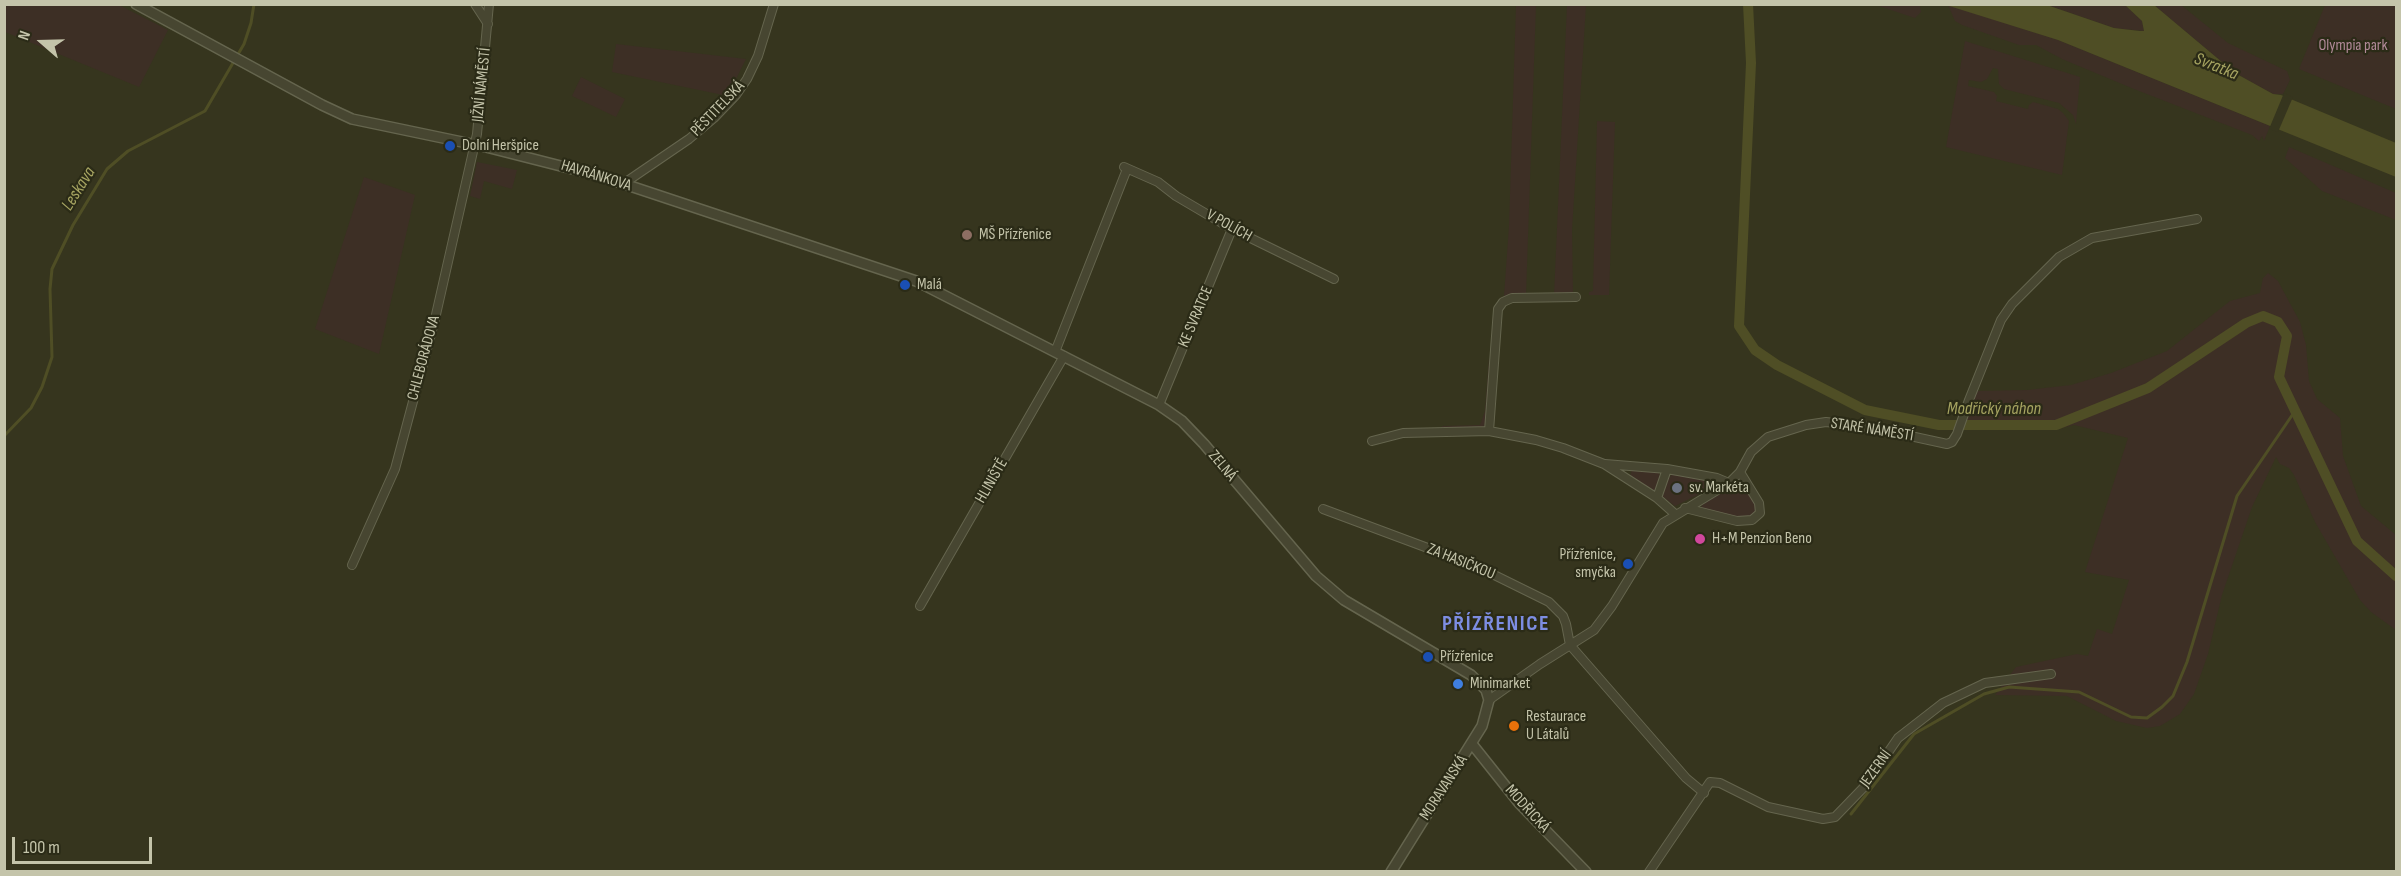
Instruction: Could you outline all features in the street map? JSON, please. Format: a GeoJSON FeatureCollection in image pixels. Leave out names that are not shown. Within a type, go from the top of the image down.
{"type":"FeatureCollection","features":[{"type":"Feature","properties":{"kind":"street","name":"HAVRÁNKOVA"},"geometry":{"type":"LineString","coordinates":[[136,4],[352,119],[562,165],[916,281]]}},
{"type":"Feature","properties":{"kind":"street","name":"JIŽNÍ NÁMĚSTÍ"},"geometry":{"type":"LineString","coordinates":[[475,4],[488,24]]}},
{"type":"Feature","properties":{"kind":"street","name":"JIŽNÍ NÁMĚSTÍ"},"geometry":{"type":"LineString","coordinates":[[475,145],[489,4]]}},
{"type":"Feature","properties":{"kind":"street","name":"PĚSTITELSKÁ"},"geometry":{"type":"LineString","coordinates":[[623,184],[689,139],[736,95],[747,80],[758,56],[774,4]]}},
{"type":"Feature","properties":{"kind":"street","name":"CHLEBORÁDOVA"},"geometry":{"type":"LineString","coordinates":[[352,565],[395,469],[435,319],[475,145]]}},
{"type":"Feature","properties":{"kind":"street","name":"V POLÍCH"},"geometry":{"type":"LineString","coordinates":[[1055,352],[1126,168],[1158,182],[1176,196],[1232,229],[1334,279]]}},
{"type":"Feature","properties":{"kind":"street","name":"STARÉ NÁMĚSTÍ"},"geometry":{"type":"LineString","coordinates":[[1489,700],[1597,627],[1663,523],[1729,483],[1740,472],[1751,452],[1768,436],[1826,422],[1869,427],[1947,444],[1952,442],[1957,435],[1965,410],[2007,312],[2012,304],[2059,257],[2092,238],[2197,219]]}},
{"type":"Feature","properties":{"kind":"street","name":"KE SVRATCE"},"geometry":{"type":"LineString","coordinates":[[1159,405],[1232,229]]}},
{"type":"Feature","properties":{"kind":"street","name":"ZELNÁ"},"geometry":{"type":"LineString","coordinates":[[916,281],[1159,405],[1182,421],[1316,576],[1344,600],[1472,675],[1482,685],[1489,700]]}},
{"type":"Feature","properties":{"kind":"street"},"geometry":{"type":"LineString","coordinates":[[1490,431],[1498,309],[1503,302],[1512,298],[1576,297]]}},
{"type":"Feature","properties":{"kind":"street","name":"HLINIŠTĚ"},"geometry":{"type":"LineString","coordinates":[[920,606],[1064,357]]}},
{"type":"Feature","properties":{"kind":"street"},"geometry":{"type":"LineString","coordinates":[[1372,441],[1403,433],[1490,431],[1563,448],[1604,464],[1657,498],[1676,514]]}},
{"type":"Feature","properties":{"kind":"street"},"geometry":{"type":"LineString","coordinates":[[1604,464],[1667,469],[1717,478],[1729,483]]}},
{"type":"Feature","properties":{"kind":"street"},"geometry":{"type":"LineString","coordinates":[[1657,498],[1667,469]]}},
{"type":"Feature","properties":{"kind":"street"},"geometry":{"type":"LineString","coordinates":[[1685,508],[1737,521],[1752,520],[1760,513],[1759,503],[1740,472]]}},
{"type":"Feature","properties":{"kind":"street","name":"ZA HASIČKOU"},"geometry":{"type":"LineString","coordinates":[[1323,510],[1476,566],[1549,602],[1563,616],[1570,645]]}},
{"type":"Feature","properties":{"kind":"street"},"geometry":{"type":"LineString","coordinates":[[1570,645],[1686,777],[1704,793],[1650,872]]}},
{"type":"Feature","properties":{"kind":"street","name":"JEZERNÍ"},"geometry":{"type":"LineString","coordinates":[[1704,793],[1710,782],[1720,783],[1768,807],[1823,819],[1835,817],[1865,786],[1898,738],[1943,703],[1985,683],[2050,674]]}},
{"type":"Feature","properties":{"kind":"street","name":"MORAVANSKÁ"},"geometry":{"type":"LineString","coordinates":[[1391,872],[1472,744],[1482,726],[1489,700]]}},
{"type":"Feature","properties":{"kind":"street","name":"MODŘICKÁ"},"geometry":{"type":"LineString","coordinates":[[1472,744],[1519,803],[1586,872]]}},
{"type":"Feature","properties":{"kind":"green space"},"geometry":{"type":"Polygon","coordinates":[[[4,5],[119,5],[168,30],[139,87],[5,32],[4,5]]]}},
{"type":"Feature","properties":{"kind":"green space"},"geometry":{"type":"Polygon","coordinates":[[[1516,5],[1536,5],[1526,295],[1504,296],[1509,226],[1516,5]]]}},
{"type":"Feature","properties":{"kind":"green space"},"geometry":{"type":"Polygon","coordinates":[[[1567,5],[1586,5],[1572,230],[1573,292],[1575,295],[1554,295],[1567,5]]]}},
{"type":"Feature","properties":{"kind":"green space"},"geometry":{"type":"Polygon","coordinates":[[[1876,5],[1920,5],[1921,12],[1915,18],[1876,5]]]}},
{"type":"Feature","properties":{"kind":"green space"},"geometry":{"type":"Polygon","coordinates":[[[1948,5],[2058,40],[2270,126],[2264,141],[2262,136],[2259,141],[2252,135],[2062,59],[2036,45],[2019,45],[1962,25],[1955,21],[1948,5]]]}},
{"type":"Feature","properties":{"kind":"green space"},"geometry":{"type":"Polygon","coordinates":[[[2047,5],[2125,5],[2142,21],[2144,31],[2114,28],[2047,5]]]}},
{"type":"Feature","properties":{"kind":"green space"},"geometry":{"type":"Polygon","coordinates":[[[2154,5],[2181,5],[2228,43],[2287,71],[2290,80],[2283,94],[2273,94],[2235,73],[2154,5]]]}},
{"type":"Feature","properties":{"kind":"green space","name":"Olympia park"},"geometry":{"type":"Polygon","coordinates":[[[2325,5],[2396,5],[2396,109],[2299,69],[2325,5]]]}},
{"type":"Feature","properties":{"kind":"green space"},"geometry":{"type":"Polygon","coordinates":[[[1965,41],[2080,77],[2076,124],[2073,115],[2059,103],[2004,89],[1999,84],[1998,69],[1993,68],[1987,79],[1981,82],[1969,80],[1968,86],[1994,92],[1997,96],[1996,101],[2028,109],[2033,102],[2058,109],[2063,113],[2069,121],[2062,175],[1946,147],[1965,41]]]}},
{"type":"Feature","properties":{"kind":"green space"},"geometry":{"type":"Polygon","coordinates":[[[616,44],[746,59],[736,79],[723,95],[612,72],[616,44]]]}},
{"type":"Feature","properties":{"kind":"green space"},"geometry":{"type":"Polygon","coordinates":[[[581,77],[625,99],[616,117],[572,96],[581,77]]]}},
{"type":"Feature","properties":{"kind":"green space"},"geometry":{"type":"Polygon","coordinates":[[[1597,121],[1615,122],[1609,295],[1589,295],[1589,292],[1593,291],[1597,121]]]}},
{"type":"Feature","properties":{"kind":"green space"},"geometry":{"type":"Polygon","coordinates":[[[2289,147],[2396,193],[2396,220],[2322,191],[2285,158],[2289,147]]]}},
{"type":"Feature","properties":{"kind":"green space"},"geometry":{"type":"Polygon","coordinates":[[[477,162],[517,170],[512,189],[484,181],[480,199],[470,196],[477,162]]]}},
{"type":"Feature","properties":{"kind":"green space"},"geometry":{"type":"Polygon","coordinates":[[[364,177],[415,195],[379,354],[315,329],[364,177]]]}},
{"type":"Feature","properties":{"kind":"green space"},"geometry":{"type":"Polygon","coordinates":[[[2268,273],[2278,281],[2300,322],[2306,345],[2309,381],[2317,399],[2340,418],[2343,456],[2361,506],[2396,535],[2396,630],[2371,612],[2360,600],[2315,522],[2294,475],[2289,468],[2280,464],[2276,457],[2252,507],[2222,595],[2208,654],[2194,694],[2180,714],[2160,726],[2147,728],[2116,721],[2067,696],[1995,695],[2016,667],[2077,654],[2088,656],[2097,629],[2112,634],[2129,580],[2085,572],[2128,438],[2074,425],[2054,430],[1963,430],[1975,391],[2027,390],[2071,385],[2111,373],[2167,351],[2230,301],[2260,293],[2263,278],[2268,273]]]}},
{"type":"Feature","properties":{"kind":"green space"},"geometry":{"type":"Polygon","coordinates":[[[1489,359],[1493,359],[1488,412],[1484,427],[1442,428],[1442,426],[1480,425],[1485,411],[1489,359]]]}},
{"type":"Feature","properties":{"kind":"green space"},"geometry":{"type":"Polygon","coordinates":[[[1632,469],[1658,471],[1661,479],[1658,489],[1651,491],[1630,476],[1632,469]]]}},
{"type":"Feature","properties":{"kind":"green space"},"geometry":{"type":"Polygon","coordinates":[[[1674,473],[1717,481],[1718,485],[1675,506],[1662,496],[1666,480],[1674,473]]]}},
{"type":"Feature","properties":{"kind":"green space"},"geometry":{"type":"Polygon","coordinates":[[[1739,481],[1756,504],[1756,513],[1752,517],[1735,518],[1701,509],[1702,505],[1739,481]]]}},
{"type":"Feature","properties":{"kind":"water","name":"Svratka"},"geometry":{"type":"Polygon","coordinates":[[[1946,5],[2047,5],[2114,28],[2144,31],[2142,21],[2125,5],[2154,5],[2235,73],[2273,94],[2281,95],[2396,143],[2396,177],[2058,40],[1946,5]]]}},
{"type":"Feature","properties":{"kind":"pier"},"geometry":{"type":"Polygon","coordinates":[[[2284,93],[2293,97],[2278,132],[2269,129],[2284,93]]]}},
{"type":"Feature","properties":{"kind":"waterway","name":"Leskava"},"geometry":{"type":"LineString","coordinates":[[4,436],[31,408],[42,387],[52,357],[50,289],[52,269],[73,225],[107,169],[128,151],[205,111],[244,44],[254,4]]}},
{"type":"Feature","properties":{"kind":"waterway","name":"Modřický náhon"},"geometry":{"type":"LineString","coordinates":[[1748,4],[1751,63],[1739,326],[1755,350],[1777,365],[1865,410],[1939,425],[2056,425],[2148,388],[2246,323],[2263,316],[2278,322],[2287,336],[2279,377],[2357,541],[2396,576]]}},
{"type":"Feature","properties":{"kind":"waterway"},"geometry":{"type":"LineString","coordinates":[[1851,814],[1914,734],[1984,694],[2009,687],[2079,692],[2131,717],[2147,718],[2162,707],[2173,696],[2187,662],[2237,496],[2295,411]]}},
{"type":"Feature","properties":{"kind":"place","name":"Dolní Heršpice"},"geometry":{"type":"Point","coordinates":[450,146]}},
{"type":"Feature","properties":{"kind":"place","name":"MŠ Přízřenice"},"geometry":{"type":"Point","coordinates":[967,235]}},
{"type":"Feature","properties":{"kind":"place","name":"Malá"},"geometry":{"type":"Point","coordinates":[905,285]}},
{"type":"Feature","properties":{"kind":"place","name":"sv. Markéta"},"geometry":{"type":"Point","coordinates":[1677,488]}},
{"type":"Feature","properties":{"kind":"place","name":"H+M Penzion Beno"},"geometry":{"type":"Point","coordinates":[1700,539]}},
{"type":"Feature","properties":{"kind":"place","name":"Přízřenice, smyčka"},"geometry":{"type":"Point","coordinates":[1628,564]}},
{"type":"Feature","properties":{"kind":"place","name":"Přízřenice"},"geometry":{"type":"Point","coordinates":[1428,657]}},
{"type":"Feature","properties":{"kind":"place","name":"Minimarket"},"geometry":{"type":"Point","coordinates":[1458,684]}},
{"type":"Feature","properties":{"kind":"place","name":"Restaurace U Látalů"},"geometry":{"type":"Point","coordinates":[1514,726]}},
{"type":"Feature","properties":{"kind":"district","name":"PŘÍZŘENICE"},"geometry":{"type":"Point","coordinates":[1496,624]}}]}
